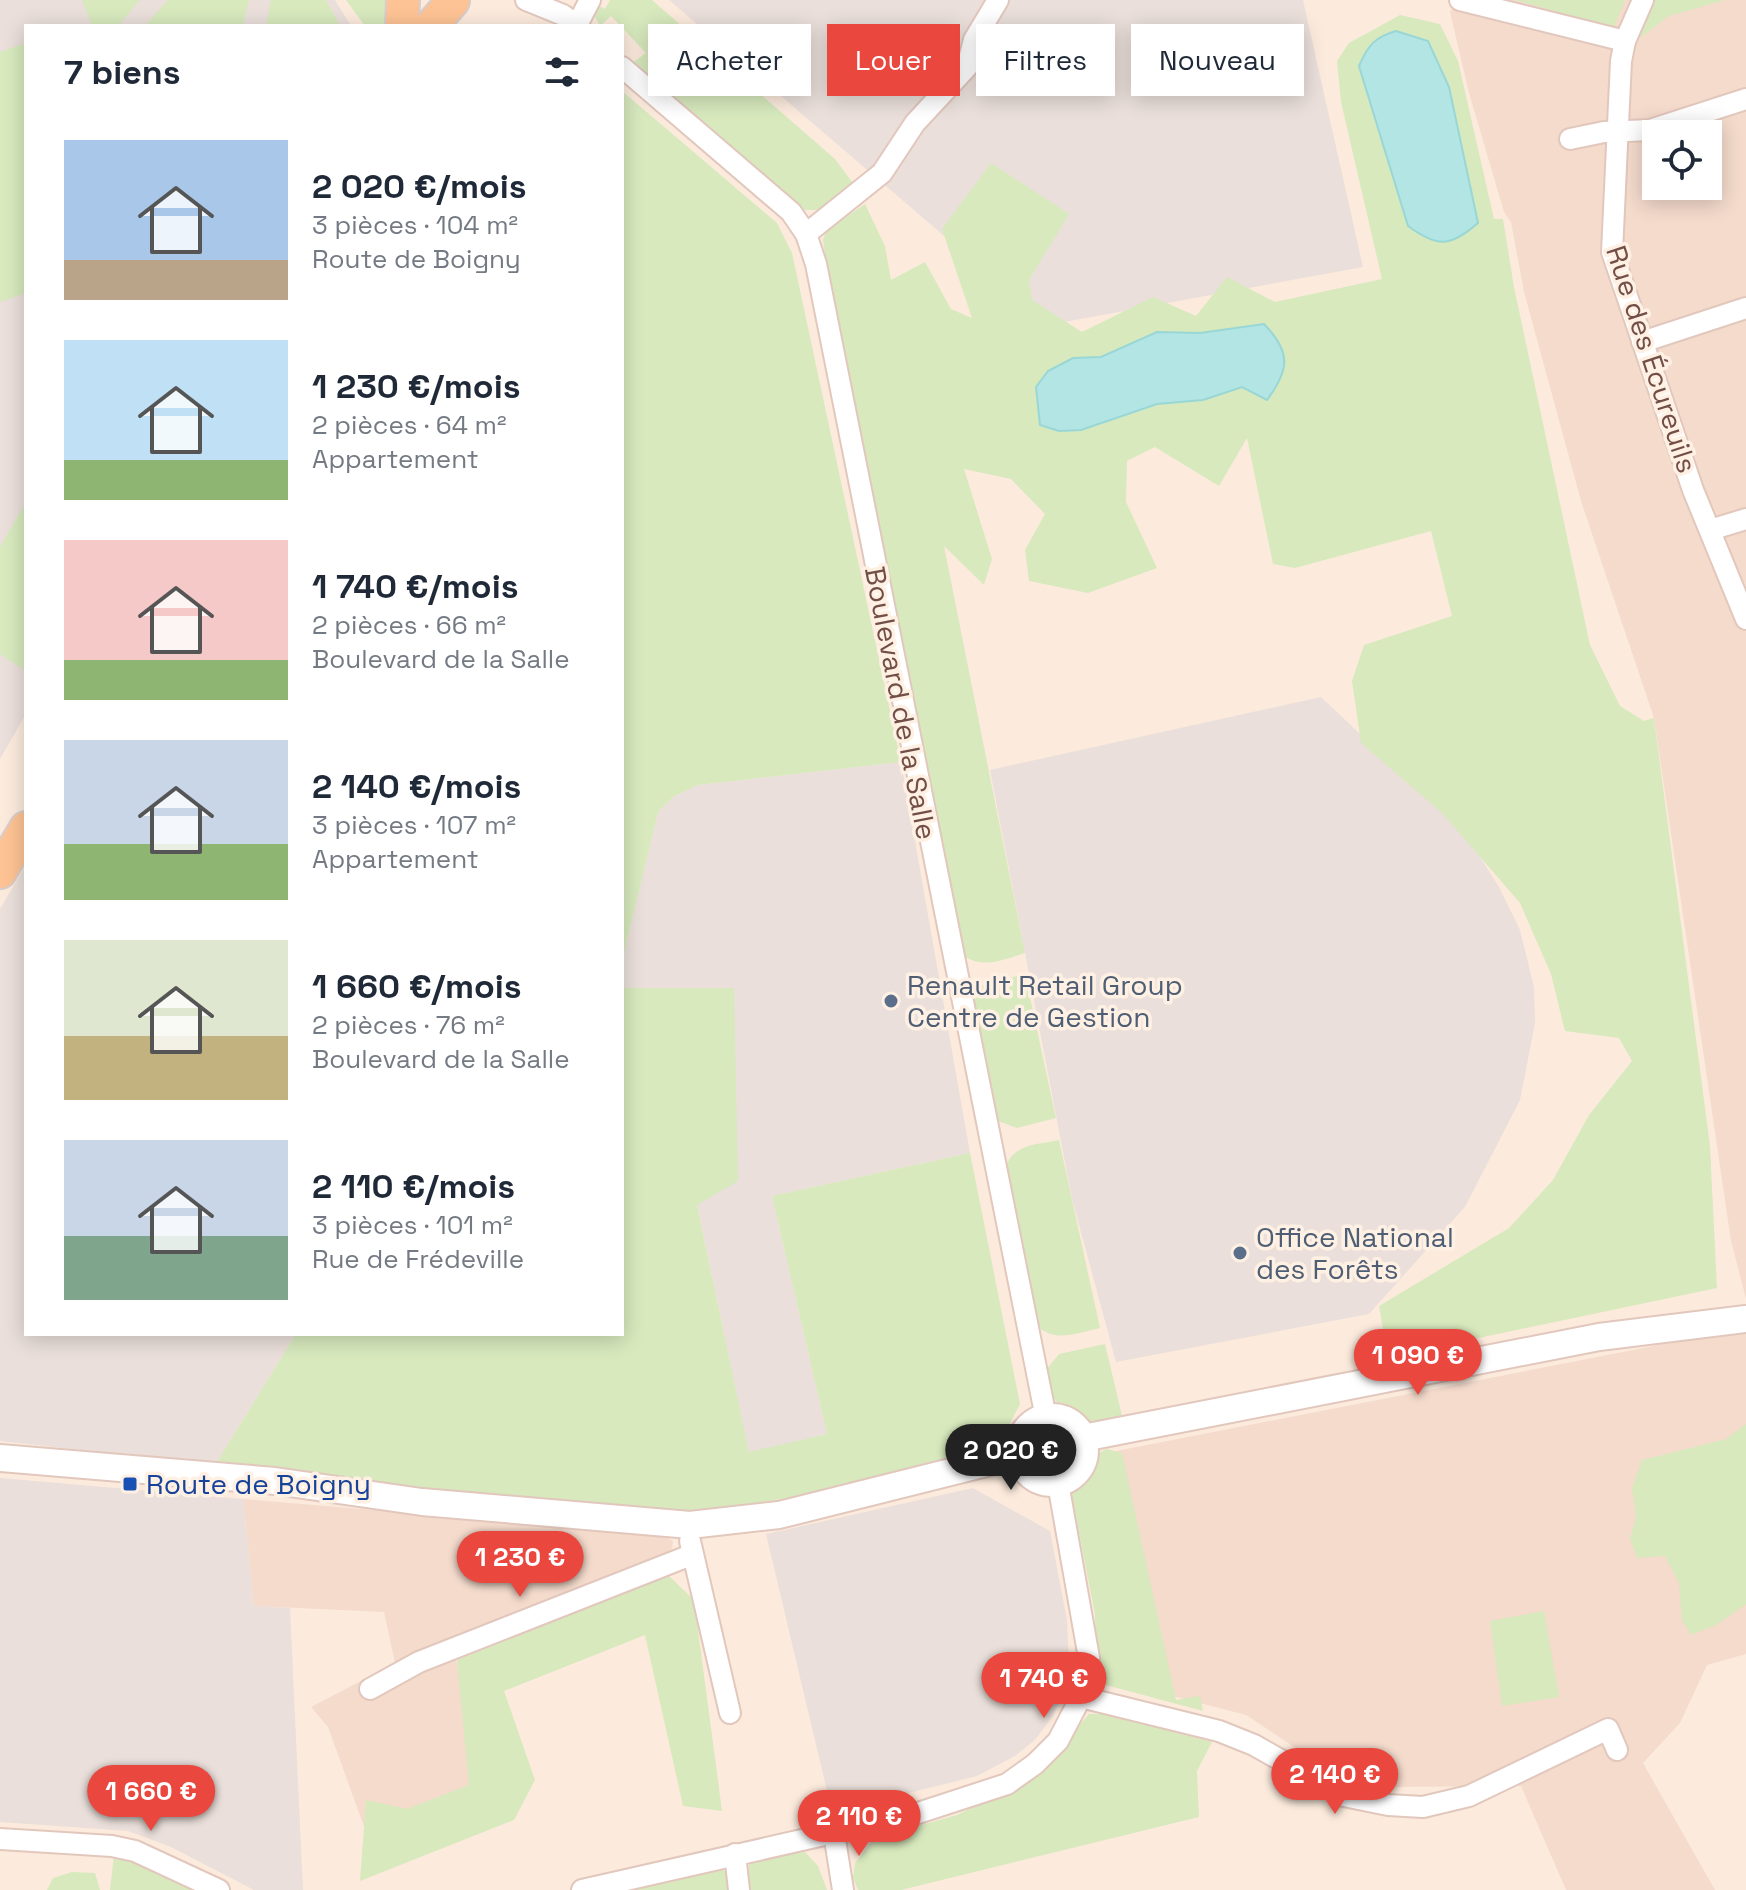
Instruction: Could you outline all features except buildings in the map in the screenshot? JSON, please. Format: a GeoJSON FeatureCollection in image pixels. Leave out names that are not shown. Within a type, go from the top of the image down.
{"type":"FeatureCollection","features":[{"type":"Feature","properties":{"kind":"main road"},"geometry":{"type":"LineString","coordinates":[[402,24],[403,0]]}},
{"type":"Feature","properties":{"kind":"main road"},"geometry":{"type":"LineString","coordinates":[[436,0],[468,0]]}},
{"type":"Feature","properties":{"kind":"main road"},"geometry":{"type":"LineString","coordinates":[[433,24],[453,1]]}},
{"type":"Feature","properties":{"kind":"main road"},"geometry":{"type":"LineString","coordinates":[[0,872],[24,831]]}},
{"type":"Feature","properties":{"kind":"street"},"geometry":{"type":"LineString","coordinates":[[526,0],[567,16],[590,0]]}},
{"type":"Feature","properties":{"kind":"street"},"geometry":{"type":"LineString","coordinates":[[806,234],[882,173],[915,123],[967,67],[974,40],[998,0]]}},
{"type":"Feature","properties":{"kind":"street"},"geometry":{"type":"LineString","coordinates":[[1460,0],[1625,41]]}},
{"type":"Feature","properties":{"kind":"street","name":"Rue des Écureuils"},"geometry":{"type":"LineString","coordinates":[[1643,0],[1625,41],[1612,252],[1710,530],[1746,619]]}},
{"type":"Feature","properties":{"kind":"street","name":"Boulevard de la Salle"},"geometry":{"type":"LineString","coordinates":[[624,69],[767,188],[806,234],[816,264],[1046,1418]]}},
{"type":"Feature","properties":{"kind":"street"},"geometry":{"type":"LineString","coordinates":[[1570,139],[1604,132],[1650,130],[1746,99]]}},
{"type":"Feature","properties":{"kind":"street"},"geometry":{"type":"LineString","coordinates":[[1642,342],[1746,308]]}},
{"type":"Feature","properties":{"kind":"street"},"geometry":{"type":"LineString","coordinates":[[1710,530],[1746,519]]}},
{"type":"Feature","properties":{"kind":"street"},"geometry":{"type":"LineString","coordinates":[[1083,1438],[1599,1337],[1746,1319]]}},
{"type":"Feature","properties":{"kind":"street"},"geometry":{"type":"LineString","coordinates":[[1046,1418],[1071,1423],[1083,1438],[1082,1464],[1076,1473],[1058,1483],[1037,1480],[1028,1474],[1018,1455],[1022,1435],[1036,1421],[1046,1418]]}},
{"type":"Feature","properties":{"kind":"street"},"geometry":{"type":"LineString","coordinates":[[0,1458],[275,1481],[422,1502],[690,1525],[779,1515],[1018,1455]]}},
{"type":"Feature","properties":{"kind":"street"},"geometry":{"type":"LineString","coordinates":[[582,1890],[959,1802],[1007,1784],[1035,1764],[1058,1741],[1081,1697],[1089,1658],[1089,1641],[1058,1483]]}},
{"type":"Feature","properties":{"kind":"street"},"geometry":{"type":"LineString","coordinates":[[690,1525],[691,1555],[703,1592],[730,1713]]}},
{"type":"Feature","properties":{"kind":"street"},"geometry":{"type":"LineString","coordinates":[[370,1689],[419,1662],[691,1555]]}},
{"type":"Feature","properties":{"kind":"street"},"geometry":{"type":"LineString","coordinates":[[1081,1697],[1219,1731],[1254,1745],[1344,1796],[1388,1805],[1423,1807],[1469,1796],[1540,1758],[1608,1729],[1617,1750]]}},
{"type":"Feature","properties":{"kind":"street"},"geometry":{"type":"LineString","coordinates":[[834,1833],[843,1890]]}},
{"type":"Feature","properties":{"kind":"street"},"geometry":{"type":"LineString","coordinates":[[0,1839],[112,1846],[135,1851],[219,1890]]}},
{"type":"Feature","properties":{"kind":"street"},"geometry":{"type":"LineString","coordinates":[[735,1854],[739,1890]]}},
{"type":"Feature","properties":{"kind":"shaded area"},"geometry":{"type":"Polygon","coordinates":[[[0,0],[335,0],[350,24],[24,24],[24,717],[0,759],[0,0]]]}},
{"type":"Feature","properties":{"kind":"shaded area"},"geometry":{"type":"Polygon","coordinates":[[[669,0],[1303,0],[1363,267],[1048,325],[781,96],[811,96],[811,24],[697,24],[669,0]]]}},
{"type":"Feature","properties":{"kind":"shaded area"},"geometry":{"type":"Polygon","coordinates":[[[1459,0],[1746,0],[1746,1299],[1731,1241],[1654,718],[1581,501],[1524,292],[1511,222],[1504,212],[1469,93],[1450,12],[1459,0]]]}},
{"type":"Feature","properties":{"kind":"shaded area"},"geometry":{"type":"Polygon","coordinates":[[[1321,697],[1465,833],[1499,887],[1520,930],[1534,987],[1535,1023],[1520,1100],[1465,1207],[1369,1314],[1116,1362],[1072,1199],[990,770],[1321,697]]]}},
{"type":"Feature","properties":{"kind":"shaded area"},"geometry":{"type":"Polygon","coordinates":[[[901,762],[970,1153],[772,1196],[827,1434],[749,1453],[697,1204],[734,988],[624,988],[624,954],[658,812],[673,797],[698,785],[901,762]]]}},
{"type":"Feature","properties":{"kind":"shaded area"},"geometry":{"type":"Polygon","coordinates":[[[24,868],[24,1336],[295,1336],[215,1465],[0,1441],[0,909],[24,868]]]}},
{"type":"Feature","properties":{"kind":"shaded area"},"geometry":{"type":"Polygon","coordinates":[[[1746,1328],[1746,1654],[1707,1665],[1680,1723],[1643,1763],[1715,1890],[1566,1890],[1521,1786],[1385,1787],[1324,1767],[1246,1715],[1157,1692],[1111,1452],[1746,1328]]]}},
{"type":"Feature","properties":{"kind":"shaded area"},"geometry":{"type":"Polygon","coordinates":[[[0,1478],[243,1499],[254,1606],[290,1608],[303,1890],[254,1890],[171,1847],[128,1831],[0,1822],[0,1478]]]}},
{"type":"Feature","properties":{"kind":"shaded area"},"geometry":{"type":"Polygon","coordinates":[[[973,1488],[1050,1531],[1067,1620],[1069,1662],[1068,1681],[1053,1716],[1035,1740],[1015,1756],[977,1776],[832,1812],[766,1534],[973,1488]]]}},
{"type":"Feature","properties":{"kind":"shaded area"},"geometry":{"type":"Polygon","coordinates":[[[243,1499],[662,1534],[673,1541],[672,1549],[664,1554],[451,1638],[488,1796],[370,1843],[328,1727],[311,1707],[395,1663],[384,1612],[254,1606],[243,1499]]]}},
{"type":"Feature","properties":{"kind":"green space"},"geometry":{"type":"Polygon","coordinates":[[[82,0],[140,0],[120,24],[91,24],[82,0]]]}},
{"type":"Feature","properties":{"kind":"green space"},"geometry":{"type":"Polygon","coordinates":[[[168,0],[249,0],[243,24],[147,24],[168,0]]]}},
{"type":"Feature","properties":{"kind":"green space"},"geometry":{"type":"Polygon","coordinates":[[[271,0],[326,0],[339,24],[266,24],[271,0]]]}},
{"type":"Feature","properties":{"kind":"green space"},"geometry":{"type":"Polygon","coordinates":[[[346,0],[386,0],[394,7],[392,24],[364,24],[346,0]]]}},
{"type":"Feature","properties":{"kind":"green space"},"geometry":{"type":"Polygon","coordinates":[[[610,0],[652,0],[680,24],[648,24],[648,77],[632,63],[646,53],[624,30],[624,24],[619,24],[611,16],[599,24],[594,15],[599,6],[605,9],[610,0]]]}},
{"type":"Feature","properties":{"kind":"green space"},"geometry":{"type":"Polygon","coordinates":[[[1515,0],[1625,0],[1614,28],[1515,0]]]}},
{"type":"Feature","properties":{"kind":"green space"},"geometry":{"type":"Polygon","coordinates":[[[1652,0],[1725,0],[1669,16],[1640,38],[1652,0]]]}},
{"type":"Feature","properties":{"kind":"green space"},"geometry":{"type":"Polygon","coordinates":[[[1400,15],[1440,24],[1458,61],[1494,219],[1503,219],[1514,287],[1590,645],[1620,706],[1644,721],[1654,718],[1710,1146],[1717,1288],[1388,1357],[1379,1306],[1509,1228],[1553,1180],[1589,1115],[1632,1061],[1619,1038],[1565,1031],[1551,974],[1520,903],[1442,813],[1361,743],[1352,681],[1364,645],[1452,616],[1431,531],[1295,568],[1273,564],[1247,438],[1219,486],[1155,447],[1127,461],[1126,502],[1157,568],[1088,593],[1029,581],[1025,550],[1045,514],[1011,479],[964,469],[992,559],[984,585],[944,546],[1025,953],[985,963],[969,959],[961,954],[834,323],[823,240],[826,231],[865,204],[885,246],[891,280],[925,262],[951,309],[972,318],[942,229],[991,163],[1069,214],[1029,280],[1032,300],[1082,332],[1153,297],[1196,316],[1227,277],[1275,302],[1382,279],[1341,102],[1337,61],[1349,43],[1400,15]]]}},
{"type":"Feature","properties":{"kind":"green space"},"geometry":{"type":"Polygon","coordinates":[[[24,44],[24,294],[0,302],[0,52],[24,44]]]}},
{"type":"Feature","properties":{"kind":"green space"},"geometry":{"type":"Polygon","coordinates":[[[624,93],[777,223],[792,253],[901,762],[698,785],[673,797],[658,812],[624,954],[624,93]]]}},
{"type":"Feature","properties":{"kind":"green space"},"geometry":{"type":"Polygon","coordinates":[[[671,96],[762,96],[835,159],[855,186],[820,210],[804,210],[671,96]]]}},
{"type":"Feature","properties":{"kind":"green space"},"geometry":{"type":"Polygon","coordinates":[[[24,505],[24,670],[0,654],[0,547],[24,505]]]}},
{"type":"Feature","properties":{"kind":"green space"},"geometry":{"type":"Polygon","coordinates":[[[1025,974],[1056,1118],[1017,1128],[998,1121],[992,1108],[969,996],[972,988],[1025,974]]]}},
{"type":"Feature","properties":{"kind":"green space"},"geometry":{"type":"Polygon","coordinates":[[[624,988],[734,988],[738,1181],[697,1205],[749,1452],[827,1434],[772,1196],[970,1153],[1020,1404],[1009,1425],[1003,1449],[808,1494],[689,1516],[215,1465],[295,1336],[624,1336],[624,988]]]}},
{"type":"Feature","properties":{"kind":"green space"},"geometry":{"type":"Polygon","coordinates":[[[1059,1140],[1100,1328],[1066,1335],[1050,1334],[1035,1324],[1004,1172],[1007,1163],[1018,1151],[1059,1140]]]}},
{"type":"Feature","properties":{"kind":"green space"},"geometry":{"type":"Polygon","coordinates":[[[1105,1344],[1124,1424],[1085,1427],[1054,1398],[1046,1370],[1059,1354],[1105,1344]]]}},
{"type":"Feature","properties":{"kind":"green space"},"geometry":{"type":"Polygon","coordinates":[[[1746,1424],[1746,1604],[1716,1625],[1691,1635],[1682,1620],[1679,1583],[1665,1556],[1637,1558],[1630,1539],[1636,1517],[1632,1488],[1642,1460],[1726,1439],[1746,1424]]]}},
{"type":"Feature","properties":{"kind":"green space"},"geometry":{"type":"Polygon","coordinates":[[[1051,1435],[1057,1436],[1065,1444],[1065,1456],[1057,1464],[1051,1465],[1045,1464],[1037,1456],[1036,1450],[1037,1444],[1045,1436],[1051,1435]]]}},
{"type":"Feature","properties":{"kind":"green space"},"geometry":{"type":"Polygon","coordinates":[[[1107,1449],[1122,1453],[1176,1700],[1200,1696],[1203,1711],[1102,1684],[1096,1677],[1095,1614],[1072,1497],[1084,1469],[1094,1457],[1107,1449]]]}},
{"type":"Feature","properties":{"kind":"green space"},"geometry":{"type":"Polygon","coordinates":[[[668,1575],[694,1600],[722,1811],[683,1806],[645,1635],[504,1691],[535,1780],[514,1820],[360,1881],[366,1800],[407,1809],[469,1785],[457,1660],[668,1575]]]}},
{"type":"Feature","properties":{"kind":"green space"},"geometry":{"type":"Polygon","coordinates":[[[1544,1611],[1559,1697],[1502,1706],[1490,1621],[1544,1611]]]}},
{"type":"Feature","properties":{"kind":"green space"},"geometry":{"type":"Polygon","coordinates":[[[1089,1714],[1107,1714],[1212,1742],[1197,1771],[1199,1817],[901,1890],[858,1890],[853,1878],[855,1863],[875,1838],[957,1815],[1031,1779],[1089,1714]]]}},
{"type":"Feature","properties":{"kind":"green space"},"geometry":{"type":"Polygon","coordinates":[[[805,1852],[818,1866],[827,1890],[748,1890],[749,1865],[754,1860],[805,1852]]]}},
{"type":"Feature","properties":{"kind":"green space"},"geometry":{"type":"Polygon","coordinates":[[[114,1855],[147,1866],[196,1890],[110,1890],[114,1855]]]}},
{"type":"Feature","properties":{"kind":"green space"},"geometry":{"type":"Polygon","coordinates":[[[716,1869],[726,1871],[730,1890],[625,1890],[716,1869]]]}},
{"type":"Feature","properties":{"kind":"green space"},"geometry":{"type":"Polygon","coordinates":[[[72,1872],[95,1873],[100,1890],[47,1890],[53,1878],[72,1872]]]}},
{"type":"Feature","properties":{"kind":"water"},"geometry":{"type":"Polygon","coordinates":[[[1396,31],[1428,41],[1449,87],[1478,223],[1459,237],[1444,242],[1428,238],[1408,226],[1359,66],[1373,43],[1396,31]]]}},
{"type":"Feature","properties":{"kind":"water"},"geometry":{"type":"Polygon","coordinates":[[[1264,324],[1279,343],[1284,361],[1280,379],[1267,400],[1242,387],[1203,400],[1157,404],[1081,430],[1059,431],[1040,425],[1036,387],[1048,371],[1073,358],[1101,357],[1157,332],[1200,333],[1264,324]]]}},
{"type":"Feature","properties":{"kind":"place","name":"Renault Retail Group Centre de Gestion"},"geometry":{"type":"Point","coordinates":[891,1001]}},
{"type":"Feature","properties":{"kind":"place","name":"Office National des Forêts"},"geometry":{"type":"Point","coordinates":[1240,1253]}},
{"type":"Feature","properties":{"kind":"place","name":"Route de Boigny"},"geometry":{"type":"Point","coordinates":[130,1484]}}]}
